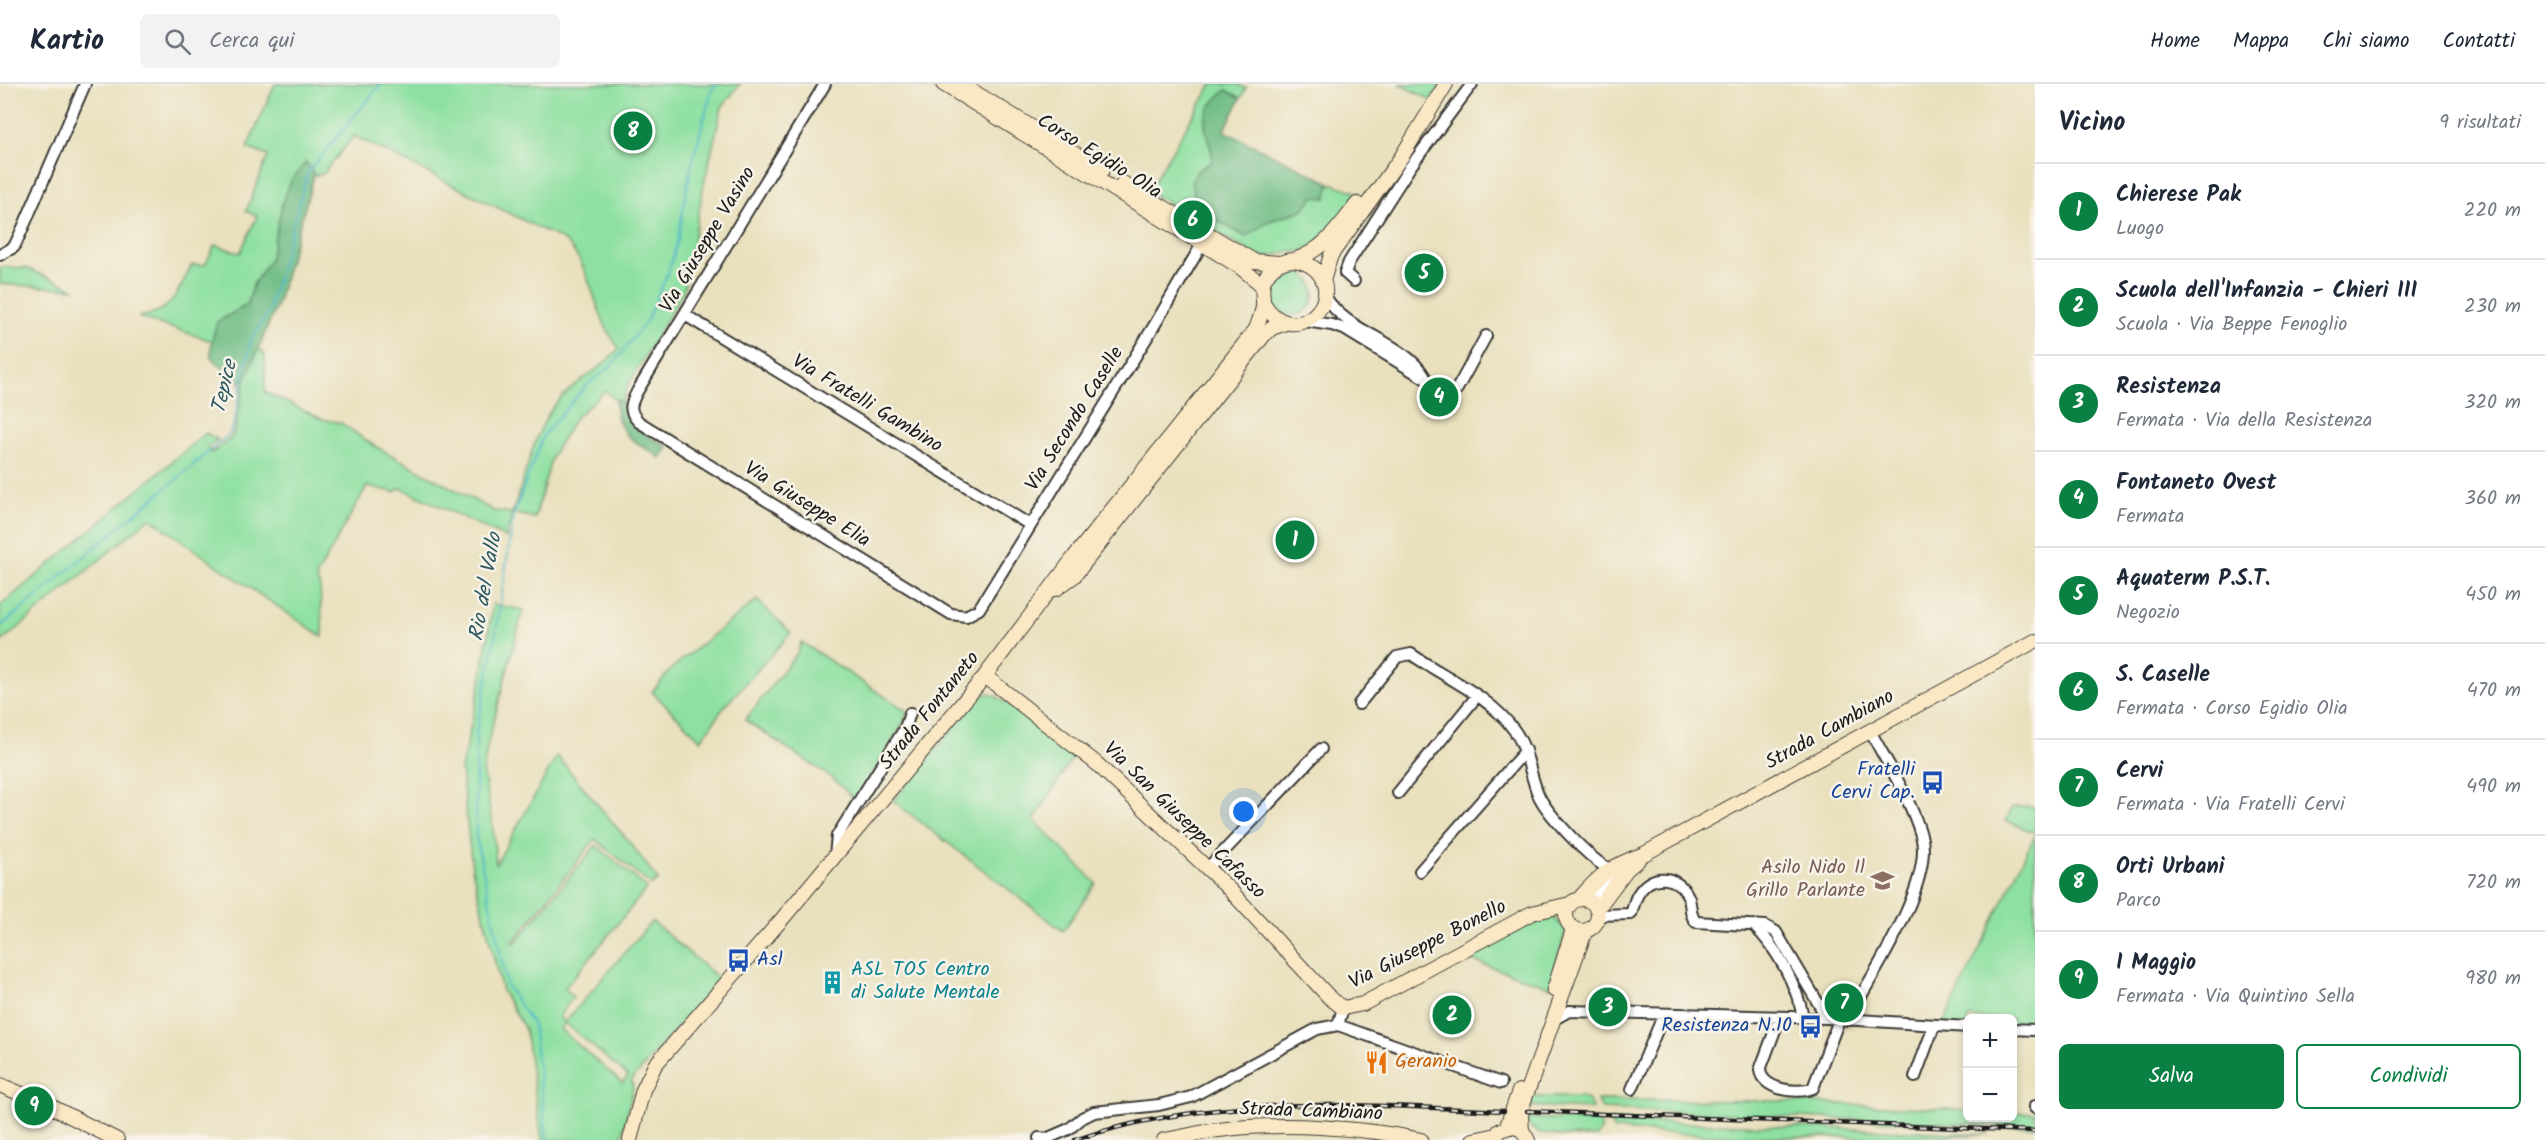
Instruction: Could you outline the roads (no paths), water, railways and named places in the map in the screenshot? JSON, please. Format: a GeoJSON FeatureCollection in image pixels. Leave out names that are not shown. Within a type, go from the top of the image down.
{"type":"FeatureCollection","features":[{"type":"Feature","properties":{"kind":"street"},"geometry":{"type":"LineString","coordinates":[[0,255],[14,247],[85,84]]}},
{"type":"Feature","properties":{"kind":"street","name":"Via Giuseppe Vasino"},"geometry":{"type":"LineString","coordinates":[[633,417],[630,405],[825,84]]}},
{"type":"Feature","properties":{"kind":"street","name":"Corso Egidio Olia"},"geometry":{"type":"LineString","coordinates":[[943,84],[1205,239],[1254,261],[1286,262]]}},
{"type":"Feature","properties":{"kind":"street","name":"Corso Egidio Olia"},"geometry":{"type":"LineString","coordinates":[[961,84],[1205,239],[1262,285]]}},
{"type":"Feature","properties":{"kind":"street"},"geometry":{"type":"LineString","coordinates":[[1427,379],[1417,363],[1341,317],[1325,296],[1323,281],[1331,255],[1402,156],[1446,84]]}},
{"type":"Feature","properties":{"kind":"street"},"geometry":{"type":"LineString","coordinates":[[1354,281],[1346,273],[1349,262],[1410,167],[1472,84]]}},
{"type":"Feature","properties":{"kind":"street"},"geometry":{"type":"LineString","coordinates":[[1262,285],[1271,269],[1309,256],[1322,246],[1420,125]]}},
{"type":"Feature","properties":{"kind":"street","name":"Via Secondo Caselle"},"geometry":{"type":"LineString","coordinates":[[966,616],[979,609],[1154,326],[1205,239]]}},
{"type":"Feature","properties":{"kind":"street"},"geometry":{"type":"LineString","coordinates":[[1286,262],[1311,266],[1323,281]]}},
{"type":"Feature","properties":{"kind":"street","name":"Strada Fontaneto"},"geometry":{"type":"LineString","coordinates":[[630,1140],[643,1090],[655,1065],[835,856],[985,676],[1044,597],[1256,329],[1264,304],[1262,285]]}},
{"type":"Feature","properties":{"kind":"street"},"geometry":{"type":"LineString","coordinates":[[1305,321],[1318,311],[1325,296]]}},
{"type":"Feature","properties":{"kind":"street"},"geometry":{"type":"LineString","coordinates":[[1264,304],[1277,319],[1286,323]]}},
{"type":"Feature","properties":{"kind":"street","name":"Via Fratelli Gambino"},"geometry":{"type":"LineString","coordinates":[[685,315],[1030,525]]}},
{"type":"Feature","properties":{"kind":"street"},"geometry":{"type":"LineString","coordinates":[[1044,597],[1074,576],[1264,335],[1272,328],[1286,323],[1305,321],[1344,329],[1451,391],[1456,389],[1486,336]]}},
{"type":"Feature","properties":{"kind":"street","name":"Via Giuseppe Elia"},"geometry":{"type":"LineString","coordinates":[[633,417],[951,614],[966,616]]}},
{"type":"Feature","properties":{"kind":"street","name":"Strada Cambiano"},"geometry":{"type":"LineString","coordinates":[[1587,906],[1596,878],[1610,869],[1644,854],[2035,641]]}},
{"type":"Feature","properties":{"kind":"street"},"geometry":{"type":"LineString","coordinates":[[1359,704],[1397,657],[1411,654],[1477,696],[1495,709],[1514,729],[1526,750],[1539,795],[1550,813],[1599,865],[1610,869]]}},
{"type":"Feature","properties":{"kind":"street","name":"Via San Giuseppe Cafasso"},"geometry":{"type":"LineString","coordinates":[[985,676],[1096,763],[1207,869],[1343,1008]]}},
{"type":"Feature","properties":{"kind":"street"},"geometry":{"type":"LineString","coordinates":[[1398,793],[1477,696]]}},
{"type":"Feature","properties":{"kind":"street"},"geometry":{"type":"LineString","coordinates":[[835,856],[837,836],[905,728],[910,713]]}},
{"type":"Feature","properties":{"kind":"street"},"geometry":{"type":"LineString","coordinates":[[1780,1017],[1760,1070],[1761,1077],[1768,1084],[1797,1092],[1813,1088],[1843,1020],[1912,902],[1922,866],[1921,835],[1900,785],[1870,731]]}},
{"type":"Feature","properties":{"kind":"street"},"geometry":{"type":"LineString","coordinates":[[1207,869],[1321,748]]}},
{"type":"Feature","properties":{"kind":"street"},"geometry":{"type":"LineString","coordinates":[[1420,871],[1526,750]]}},
{"type":"Feature","properties":{"kind":"street","name":"Strada Cambiano"},"geometry":{"type":"LineString","coordinates":[[1587,906],[1644,854]]}},
{"type":"Feature","properties":{"kind":"street"},"geometry":{"type":"LineString","coordinates":[[1525,1135],[1521,1117],[1523,1104],[1563,993],[1574,926],[1566,911],[1587,906],[1631,915],[1637,895],[1653,880],[1667,877],[1677,882],[1687,894],[1691,903],[1692,918],[1696,922],[1766,926],[1776,932],[1827,1018]]}},
{"type":"Feature","properties":{"kind":"street"},"geometry":{"type":"LineString","coordinates":[[1547,908],[1574,926],[1596,924],[1587,906]]}},
{"type":"Feature","properties":{"kind":"street","name":"Via Giuseppe Bonello"},"geometry":{"type":"LineString","coordinates":[[1338,1025],[1343,1008],[1363,1004],[1532,913],[1547,908],[1587,906]]}},
{"type":"Feature","properties":{"kind":"street"},"geometry":{"type":"LineString","coordinates":[[1753,925],[1765,936],[1785,970],[1800,1003],[1803,1017]]}},
{"type":"Feature","properties":{"kind":"street"},"geometry":{"type":"LineString","coordinates":[[1500,1134],[1560,973],[1574,926]]}},
{"type":"Feature","properties":{"kind":"street"},"geometry":{"type":"LineString","coordinates":[[1563,993],[1569,1011]]}},
{"type":"Feature","properties":{"kind":"street"},"geometry":{"type":"LineString","coordinates":[[1553,1020],[1569,1011],[1803,1017],[1963,1027]]}},
{"type":"Feature","properties":{"kind":"street"},"geometry":{"type":"LineString","coordinates":[[1632,1089],[1664,1014]]}},
{"type":"Feature","properties":{"kind":"street"},"geometry":{"type":"LineString","coordinates":[[1040,1138],[1046,1139],[1069,1129],[1094,1112],[1159,1105],[1191,1097],[1317,1029],[1338,1025],[1501,1083]]}},
{"type":"Feature","properties":{"kind":"street"},"geometry":{"type":"LineString","coordinates":[[1915,1077],[1934,1026]]}},
{"type":"Feature","properties":{"kind":"street"},"geometry":{"type":"LineString","coordinates":[[2017,1029],[2035,1030]]}},
{"type":"Feature","properties":{"kind":"street"},"geometry":{"type":"LineString","coordinates":[[0,1085],[50,1106],[117,1140]]}},
{"type":"Feature","properties":{"kind":"street","name":"Strada Cambiano"},"geometry":{"type":"LineString","coordinates":[[1164,1140],[1222,1135],[1263,1126],[1391,1133],[1421,1140]]}},
{"type":"Feature","properties":{"kind":"street"},"geometry":{"type":"LineString","coordinates":[[1473,1140],[1518,1127],[1525,1135],[1540,1140]]}},
{"type":"Feature","properties":{"kind":"waterway","name":"Tepice"},"geometry":{"type":"LineString","coordinates":[[0,627],[229,435],[233,427],[251,340],[268,312],[308,172],[381,84]]}},
{"type":"Feature","properties":{"kind":"waterway","name":"Rio del Vallo"},"geometry":{"type":"LineString","coordinates":[[547,1140],[533,1025],[507,986],[476,837],[476,734],[495,638],[514,513],[544,434],[588,384],[611,366],[646,322],[669,270],[678,239],[690,171],[712,89],[717,84]]}},
{"type":"Feature","properties":{"kind":"railway"},"geometry":{"type":"LineString","coordinates":[[1075,1140],[1127,1125],[1180,1115],[1234,1109],[1342,1105],[1504,1111]]}},
{"type":"Feature","properties":{"kind":"railway"},"geometry":{"type":"LineString","coordinates":[[1527,1111],[2035,1131]]}},
{"type":"Feature","properties":{"kind":"place","name":"Orti Urbani"},"geometry":{"type":"Point","coordinates":[633,131]}},
{"type":"Feature","properties":{"kind":"place","name":"S. Caselle"},"geometry":{"type":"Point","coordinates":[1193,220]}},
{"type":"Feature","properties":{"kind":"place","name":"Aquaterm P.S.T."},"geometry":{"type":"Point","coordinates":[1424,273]}},
{"type":"Feature","properties":{"kind":"place","name":"Fontaneto Ovest"},"geometry":{"type":"Point","coordinates":[1439,397]}},
{"type":"Feature","properties":{"kind":"place","name":"Chierese Pak"},"geometry":{"type":"Point","coordinates":[1295,540]}},
{"type":"Feature","properties":{"kind":"place","name":"Fratelli Cervi Cap."},"geometry":{"type":"Point","coordinates":[1933,782]}},
{"type":"Feature","properties":{"kind":"place","name":"Asilo Nido Il Grillo Parlante"},"geometry":{"type":"Point","coordinates":[1883,880]}},
{"type":"Feature","properties":{"kind":"place","name":"Asl"},"geometry":{"type":"Point","coordinates":[739,960]}},
{"type":"Feature","properties":{"kind":"place","name":"ASL TO5 Centro di Salute Mentale"},"geometry":{"type":"Point","coordinates":[833,982]}},
{"type":"Feature","properties":{"kind":"place","name":"Cervi"},"geometry":{"type":"Point","coordinates":[1844,1003]}},
{"type":"Feature","properties":{"kind":"place","name":"Resistenza"},"geometry":{"type":"Point","coordinates":[1608,1007]}},
{"type":"Feature","properties":{"kind":"place","name":"Scuola dell'Infanzia - Chieri III"},"geometry":{"type":"Point","coordinates":[1452,1015]}},
{"type":"Feature","properties":{"kind":"place","name":"Resistenza N.10"},"geometry":{"type":"Point","coordinates":[1810,1026]}},
{"type":"Feature","properties":{"kind":"place","name":"Geranio"},"geometry":{"type":"Point","coordinates":[1377,1062]}},
{"type":"Feature","properties":{"kind":"place","name":"I Maggio"},"geometry":{"type":"Point","coordinates":[34,1106]}}]}
